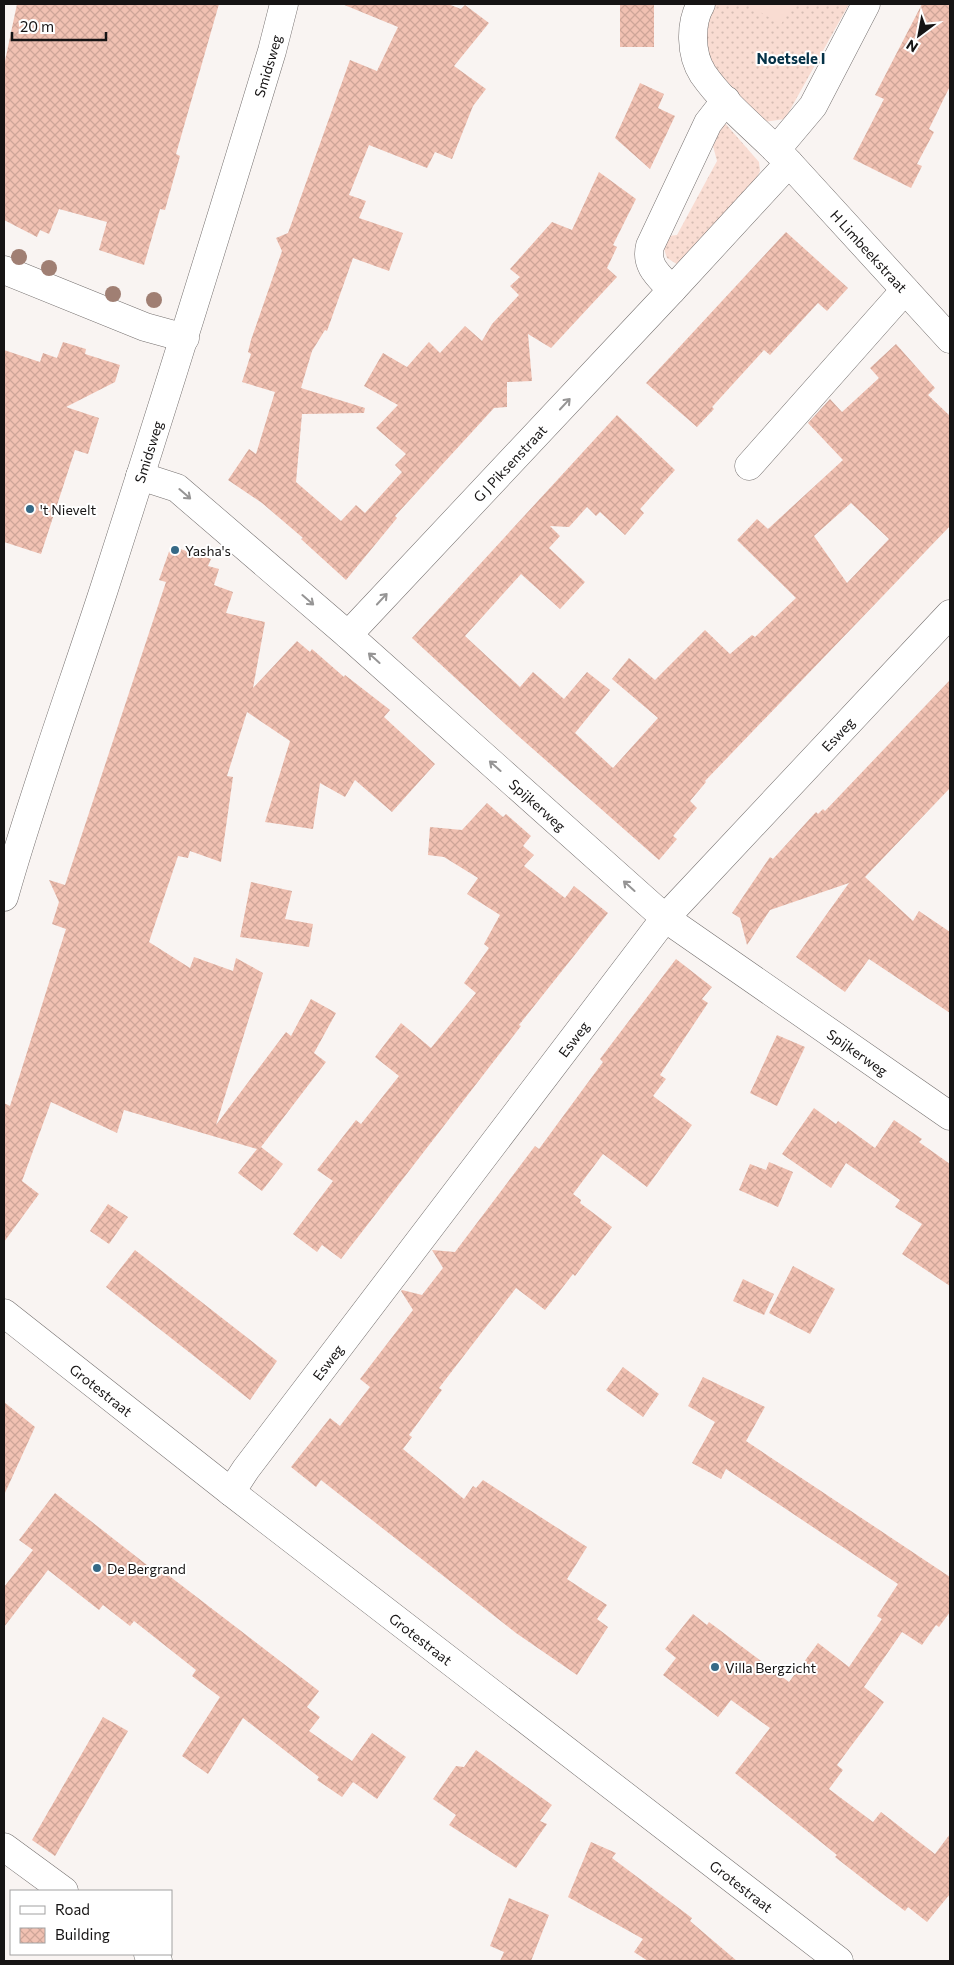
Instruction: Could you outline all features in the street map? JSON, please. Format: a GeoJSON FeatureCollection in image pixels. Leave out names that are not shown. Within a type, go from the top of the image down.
{"type":"FeatureCollection","features":[{"type":"Feature","properties":{"kind":"street","name":"Smidsweg"},"geometry":{"type":"LineString","coordinates":[[4,897],[56,729],[91,629],[185,338],[272,51],[284,4]]}},
{"type":"Feature","properties":{"kind":"street"},"geometry":{"type":"LineString","coordinates":[[701,4],[695,15],[693,45],[702,72],[726,100],[783,156]]}},
{"type":"Feature","properties":{"kind":"street","name":"G J Piksenstraat"},"geometry":{"type":"LineString","coordinates":[[348,635],[672,290],[783,156],[813,106],[866,4]]}},
{"type":"Feature","properties":{"kind":"street"},"geometry":{"type":"LineString","coordinates":[[672,290],[650,266],[647,256],[708,123],[726,100]]}},
{"type":"Feature","properties":{"kind":"street","name":"H Limbeekstraat"},"geometry":{"type":"LineString","coordinates":[[783,156],[950,339]]}},
{"type":"Feature","properties":{"kind":"street"},"geometry":{"type":"LineString","coordinates":[[4,270],[145,327],[185,338]]}},
{"type":"Feature","properties":{"kind":"street"},"geometry":{"type":"LineString","coordinates":[[749,466],[905,290]]}},
{"type":"Feature","properties":{"kind":"street","name":"Spijkerweg"},"geometry":{"type":"LineString","coordinates":[[140,476],[177,488],[348,635],[665,918],[950,1116]]}},
{"type":"Feature","properties":{"kind":"street","name":"Esweg"},"geometry":{"type":"LineString","coordinates":[[231,1492],[246,1469],[665,918],[950,614]]}},
{"type":"Feature","properties":{"kind":"street","name":"Grotestraat"},"geometry":{"type":"LineString","coordinates":[[4,1313],[231,1492],[838,1961]]}},
{"type":"Feature","properties":{"kind":"street"},"geometry":{"type":"LineString","coordinates":[[4,1847],[63,1890]]}},
{"type":"Feature","properties":{"kind":"shaded area"},"geometry":{"type":"Polygon","coordinates":[[[711,4],[849,4],[785,119],[764,122],[712,65],[704,43],[711,4]]]}},
{"type":"Feature","properties":{"kind":"shaded area"},"geometry":{"type":"Polygon","coordinates":[[[753,4],[794,4],[781,24],[751,7],[753,4]]]}},
{"type":"Feature","properties":{"kind":"shaded area"},"geometry":{"type":"Polygon","coordinates":[[[724,122],[759,162],[760,171],[755,182],[680,266],[667,258],[663,246],[668,236],[677,235],[717,161],[713,146],[724,122]]]}},
{"type":"Feature","properties":{"kind":"building"},"geometry":{"type":"Polygon","coordinates":[[[17,4],[219,4],[176,154],[180,156],[165,210],[160,209],[144,265],[99,250],[107,222],[59,209],[49,234],[40,230],[37,237],[4,220],[4,66],[17,4]]]}},
{"type":"Feature","properties":{"kind":"building"},"geometry":{"type":"Polygon","coordinates":[[[342,4],[448,4],[461,9],[465,5],[489,23],[454,66],[486,89],[473,106],[452,159],[435,152],[427,168],[369,145],[349,195],[366,201],[359,218],[403,233],[389,271],[353,258],[327,331],[325,330],[312,351],[301,388],[365,408],[364,413],[302,414],[296,482],[341,521],[356,505],[365,513],[402,472],[395,465],[406,454],[376,428],[398,405],[364,386],[383,353],[407,367],[429,342],[440,353],[465,326],[482,341],[492,324],[519,295],[510,286],[520,277],[510,269],[552,222],[572,230],[599,172],[636,199],[613,245],[617,247],[607,268],[617,277],[551,348],[528,334],[532,381],[507,382],[507,407],[494,408],[395,516],[397,518],[346,580],[301,539],[303,538],[262,503],[228,480],[249,449],[256,454],[275,392],[242,382],[251,354],[248,352],[251,340],[282,251],[276,238],[288,233],[350,60],[377,71],[398,27],[342,4]]]}},
{"type":"Feature","properties":{"kind":"building"},"geometry":{"type":"Polygon","coordinates":[[[620,4],[654,4],[654,47],[620,47],[620,4]]]}},
{"type":"Feature","properties":{"kind":"building"},"geometry":{"type":"Polygon","coordinates":[[[922,4],[950,4],[950,86],[929,129],[934,132],[917,164],[922,166],[911,188],[853,159],[884,99],[875,95],[922,4]]]}},
{"type":"Feature","properties":{"kind":"building"},"geometry":{"type":"Polygon","coordinates":[[[640,83],[664,94],[658,108],[675,116],[650,169],[615,138],[640,83]]]}},
{"type":"Feature","properties":{"kind":"building"},"geometry":{"type":"Polygon","coordinates":[[[786,232],[848,288],[827,311],[818,303],[770,355],[764,350],[712,407],[714,409],[697,427],[646,383],[786,232]]]}},
{"type":"Feature","properties":{"kind":"building"},"geometry":{"type":"Polygon","coordinates":[[[63,342],[86,349],[85,354],[120,365],[115,382],[66,407],[99,418],[88,454],[75,450],[41,554],[4,542],[4,350],[40,362],[43,353],[57,358],[63,342]]]}},
{"type":"Feature","properties":{"kind":"building"},"geometry":{"type":"Polygon","coordinates":[[[896,344],[935,388],[928,395],[950,416],[950,526],[705,781],[690,801],[697,808],[673,836],[677,839],[659,860],[516,734],[412,638],[617,415],[675,470],[640,509],[644,513],[625,535],[600,512],[596,516],[587,507],[569,527],[550,526],[560,536],[549,548],[585,582],[560,609],[521,574],[465,636],[520,687],[533,672],[564,699],[587,672],[610,690],[575,733],[613,768],[658,718],[612,679],[629,658],[655,680],[705,630],[730,654],[752,635],[755,637],[796,598],[737,540],[757,519],[768,529],[843,460],[808,423],[830,399],[842,412],[879,378],[870,368],[896,344]],[[851,503],[814,536],[847,583],[889,539],[851,503]]]}},
{"type":"Feature","properties":{"kind":"building"},"geometry":{"type":"Polygon","coordinates":[[[171,546],[211,559],[208,566],[219,569],[214,585],[233,592],[226,613],[265,622],[253,688],[297,641],[310,652],[312,649],[344,677],[345,675],[390,710],[384,717],[435,764],[392,812],[355,780],[345,797],[320,783],[313,829],[265,822],[290,741],[247,712],[227,776],[233,777],[221,862],[190,851],[188,858],[178,856],[149,942],[190,968],[194,957],[233,971],[236,958],[263,973],[216,1125],[286,1032],[291,1036],[311,999],[336,1013],[314,1053],[326,1062],[261,1147],[283,1164],[262,1191],[238,1173],[257,1149],[124,1110],[117,1133],[51,1102],[22,1181],[39,1194],[4,1242],[4,1103],[10,1106],[66,929],[52,924],[59,902],[49,880],[65,885],[166,582],[159,580],[171,546]]]}},
{"type":"Feature","properties":{"kind":"building"},"geometry":{"type":"Polygon","coordinates":[[[950,680],[950,788],[865,877],[913,921],[919,911],[950,932],[950,1013],[869,959],[845,992],[796,957],[849,883],[770,910],[747,945],[740,918],[732,913],[770,857],[773,859],[816,812],[818,814],[823,809],[825,811],[950,680]]]}},
{"type":"Feature","properties":{"kind":"building"},"geometry":{"type":"Polygon","coordinates":[[[487,803],[503,817],[506,814],[531,836],[523,846],[534,855],[524,866],[565,898],[574,886],[608,913],[519,1025],[521,1026],[341,1259],[322,1245],[317,1252],[293,1234],[333,1181],[317,1170],[356,1120],[361,1124],[399,1076],[375,1057],[401,1023],[431,1048],[476,993],[464,983],[489,948],[484,944],[500,915],[467,894],[478,878],[444,857],[428,855],[430,827],[462,830],[487,803]]]}},
{"type":"Feature","properties":{"kind":"building"},"geometry":{"type":"Polygon","coordinates":[[[251,882],[292,891],[285,919],[313,924],[309,947],[240,937],[251,882]]]}},
{"type":"Feature","properties":{"kind":"building"},"geometry":{"type":"Polygon","coordinates":[[[676,959],[712,987],[702,999],[708,1003],[660,1075],[666,1079],[653,1096],[692,1125],[647,1187],[603,1154],[573,1194],[581,1200],[580,1203],[612,1227],[575,1276],[573,1274],[545,1310],[516,1288],[439,1388],[442,1390],[409,1435],[412,1437],[403,1449],[464,1499],[473,1486],[476,1488],[483,1480],[587,1547],[567,1579],[607,1605],[597,1619],[608,1627],[577,1675],[516,1633],[321,1480],[316,1487],[291,1467],[330,1418],[340,1426],[370,1387],[360,1379],[413,1310],[401,1291],[422,1295],[443,1268],[432,1250],[455,1252],[535,1146],[539,1149],[603,1062],[600,1059],[676,959]]]}},
{"type":"Feature","properties":{"kind":"building"},"geometry":{"type":"Polygon","coordinates":[[[777,1035],[805,1047],[777,1106],[750,1093],[777,1035]]]}},
{"type":"Feature","properties":{"kind":"building"},"geometry":{"type":"Polygon","coordinates":[[[814,1108],[836,1124],[838,1121],[875,1148],[894,1120],[922,1139],[919,1142],[950,1164],[950,1286],[902,1254],[922,1224],[895,1207],[900,1200],[846,1163],[831,1188],[782,1154],[814,1108]]]}},
{"type":"Feature","properties":{"kind":"building"},"geometry":{"type":"Polygon","coordinates":[[[769,1162],[793,1172],[778,1207],[739,1190],[750,1164],[766,1170],[769,1162]]]}},
{"type":"Feature","properties":{"kind":"building"},"geometry":{"type":"Polygon","coordinates":[[[108,1204],[128,1217],[109,1244],[90,1231],[108,1204]]]}},
{"type":"Feature","properties":{"kind":"building"},"geometry":{"type":"Polygon","coordinates":[[[135,1250],[277,1361],[250,1400],[106,1287],[135,1250]]]}},
{"type":"Feature","properties":{"kind":"building"},"geometry":{"type":"Polygon","coordinates":[[[793,1266],[835,1289],[810,1334],[769,1313],[793,1266]]]}},
{"type":"Feature","properties":{"kind":"building"},"geometry":{"type":"Polygon","coordinates":[[[743,1279],[774,1294],[764,1315],[733,1301],[743,1279]]]}},
{"type":"Feature","properties":{"kind":"building"},"geometry":{"type":"Polygon","coordinates":[[[623,1367],[659,1394],[643,1417],[606,1390],[623,1367]]]}},
{"type":"Feature","properties":{"kind":"building"},"geometry":{"type":"Polygon","coordinates":[[[703,1377],[765,1407],[746,1441],[950,1577],[950,1612],[939,1627],[936,1625],[922,1645],[902,1632],[864,1687],[884,1702],[837,1765],[843,1770],[829,1789],[873,1822],[881,1812],[935,1854],[950,1834],[950,1894],[927,1922],[908,1907],[905,1911],[876,1889],[735,1773],[770,1728],[731,1700],[718,1717],[663,1675],[676,1658],[665,1649],[693,1614],[707,1625],[709,1622],[789,1682],[818,1643],[849,1667],[882,1619],[877,1616],[898,1584],[726,1469],[721,1479],[692,1463],[715,1422],[688,1406],[703,1377]]]}},
{"type":"Feature","properties":{"kind":"building"},"geometry":{"type":"Polygon","coordinates":[[[4,1402],[35,1427],[4,1495],[4,1402]]]}},
{"type":"Feature","properties":{"kind":"building"},"geometry":{"type":"Polygon","coordinates":[[[55,1493],[152,1569],[155,1565],[319,1691],[307,1707],[320,1717],[309,1731],[352,1761],[372,1733],[406,1757],[377,1799],[353,1782],[342,1797],[317,1780],[319,1777],[243,1718],[208,1774],[182,1756],[220,1697],[192,1676],[196,1670],[134,1621],[130,1626],[103,1605],[99,1610],[48,1570],[4,1627],[4,1587],[33,1550],[19,1540],[55,1493]]]}},
{"type":"Feature","properties":{"kind":"building"},"geometry":{"type":"Polygon","coordinates":[[[103,1717],[128,1731],[55,1856],[32,1840],[103,1717]]]}},
{"type":"Feature","properties":{"kind":"building"},"geometry":{"type":"Polygon","coordinates":[[[476,1750],[552,1805],[540,1821],[547,1824],[516,1868],[449,1825],[456,1815],[433,1799],[456,1766],[464,1767],[476,1750]]]}},
{"type":"Feature","properties":{"kind":"building"},"geometry":{"type":"Polygon","coordinates":[[[591,1842],[616,1853],[612,1858],[692,1918],[690,1921],[737,1961],[648,1961],[634,1952],[643,1939],[568,1897],[591,1842]]]}},
{"type":"Feature","properties":{"kind":"building"},"geometry":{"type":"Polygon","coordinates":[[[509,1898],[549,1915],[531,1961],[500,1961],[504,1952],[490,1946],[509,1898]]]}},
{"type":"Feature","properties":{"kind":"place","name":"'t Nievelt"},"geometry":{"type":"Point","coordinates":[30,509]}},
{"type":"Feature","properties":{"kind":"place","name":"Yasha's"},"geometry":{"type":"Point","coordinates":[175,550]}},
{"type":"Feature","properties":{"kind":"place","name":"De Bergrand"},"geometry":{"type":"Point","coordinates":[97,1568]}},
{"type":"Feature","properties":{"kind":"place","name":"Villa Bergzicht"},"geometry":{"type":"Point","coordinates":[715,1667]}},
{"type":"Feature","properties":{"kind":"district","name":"Noetsele I"},"geometry":{"type":"Point","coordinates":[791,58]}}]}
